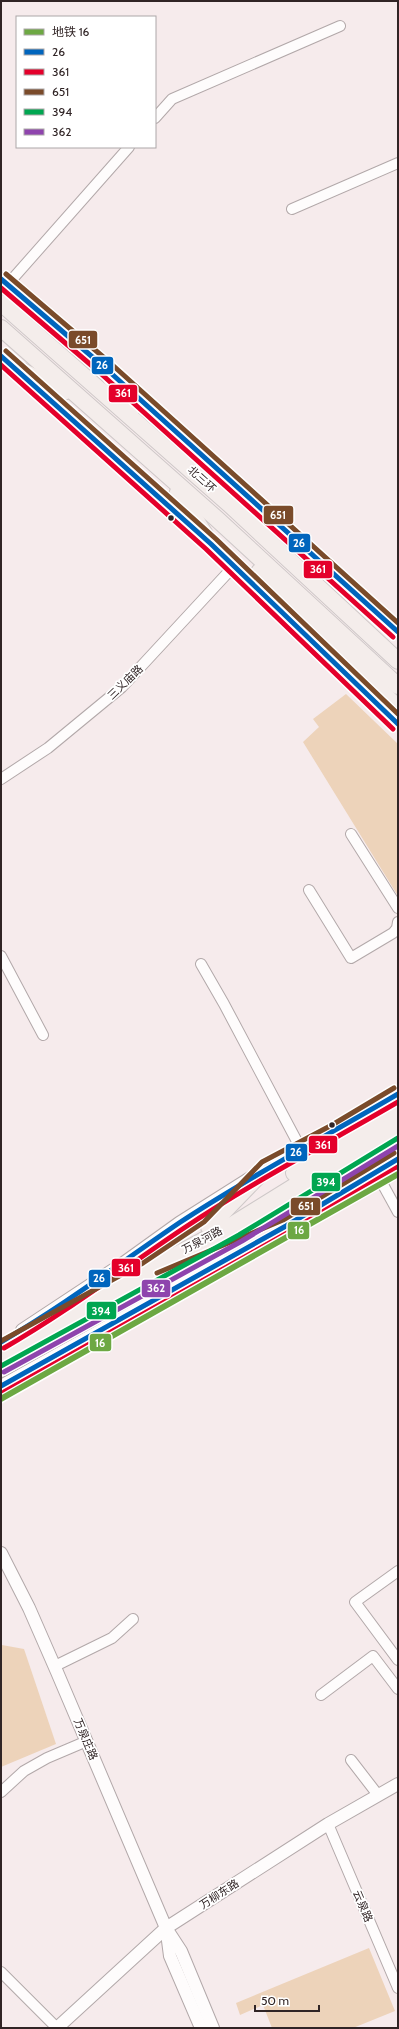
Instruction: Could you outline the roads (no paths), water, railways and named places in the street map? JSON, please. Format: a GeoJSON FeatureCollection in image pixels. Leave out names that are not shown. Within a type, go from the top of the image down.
{"type":"FeatureCollection","features":[{"type":"Feature","properties":{"kind":"highway","name":"北三环"},"geometry":{"type":"LineString","coordinates":[[1,303],[229,504],[398,661]]}},
{"type":"Feature","properties":{"kind":"highway","name":"北三环"},"geometry":{"type":"LineString","coordinates":[[1,328],[168,475],[395,684]]}},
{"type":"Feature","properties":{"kind":"highway"},"geometry":{"type":"LineString","coordinates":[[103,366],[140,425]]}},
{"type":"Feature","properties":{"kind":"highway"},"geometry":{"type":"LineString","coordinates":[[14,367],[82,400]]}},
{"type":"Feature","properties":{"kind":"highway"},"geometry":{"type":"LineString","coordinates":[[168,475],[210,544]]}},
{"type":"Feature","properties":{"kind":"highway"},"geometry":{"type":"LineString","coordinates":[[229,504],[286,529]]}},
{"type":"Feature","properties":{"kind":"highway"},"geometry":{"type":"LineString","coordinates":[[217,520],[261,574],[398,708]]}},
{"type":"Feature","properties":{"kind":"highway"},"geometry":{"type":"LineString","coordinates":[[147,1269],[209,1227],[398,1108]]}},
{"type":"Feature","properties":{"kind":"highway","name":"万泉河路"},"geometry":{"type":"LineString","coordinates":[[1,1349],[147,1269],[232,1225],[398,1122]]}},
{"type":"Feature","properties":{"kind":"highway","name":"万泉河路"},"geometry":{"type":"LineString","coordinates":[[1,1366],[239,1235],[398,1138]]}},
{"type":"Feature","properties":{"kind":"highway"},"geometry":{"type":"LineString","coordinates":[[209,1227],[266,1168]]}},
{"type":"Feature","properties":{"kind":"highway"},"geometry":{"type":"LineString","coordinates":[[160,1279],[286,1226]]}},
{"type":"Feature","properties":{"kind":"street"},"geometry":{"type":"LineString","coordinates":[[156,117],[172,99],[340,26]]}},
{"type":"Feature","properties":{"kind":"street"},"geometry":{"type":"LineString","coordinates":[[128,148],[4,281],[103,366],[286,529],[398,632]]}},
{"type":"Feature","properties":{"kind":"street"},"geometry":{"type":"LineString","coordinates":[[292,209],[398,163]]}},
{"type":"Feature","properties":{"kind":"street"},"geometry":{"type":"LineString","coordinates":[[1,356],[234,566],[398,724]]}},
{"type":"Feature","properties":{"kind":"street","name":"三义庙路"},"geometry":{"type":"LineString","coordinates":[[1,779],[48,748],[122,688],[234,566]]}},
{"type":"Feature","properties":{"kind":"street"},"geometry":{"type":"LineString","coordinates":[[351,834],[398,908]]}},
{"type":"Feature","properties":{"kind":"street"},"geometry":{"type":"LineString","coordinates":[[309,890],[351,958],[393,933],[397,928],[398,922]]}},
{"type":"Feature","properties":{"kind":"street"},"geometry":{"type":"LineString","coordinates":[[1,956],[43,1035]]}},
{"type":"Feature","properties":{"kind":"street"},"geometry":{"type":"LineString","coordinates":[[201,964],[224,1004],[301,1149]]}},
{"type":"Feature","properties":{"kind":"street"},"geometry":{"type":"LineString","coordinates":[[1,1342],[35,1322],[122,1264],[179,1223],[266,1168],[398,1094]]}},
{"type":"Feature","properties":{"kind":"street"},"geometry":{"type":"LineString","coordinates":[[1,1386],[286,1226],[398,1159]]}},
{"type":"Feature","properties":{"kind":"street"},"geometry":{"type":"LineString","coordinates":[[376,1172],[398,1212]]}},
{"type":"Feature","properties":{"kind":"street","name":"万泉庄路"},"geometry":{"type":"LineString","coordinates":[[1,1552],[29,1608],[55,1666],[166,1928],[181,1951],[213,2028]]}},
{"type":"Feature","properties":{"kind":"street"},"geometry":{"type":"LineString","coordinates":[[398,1571],[355,1602],[398,1660]]}},
{"type":"Feature","properties":{"kind":"street"},"geometry":{"type":"LineString","coordinates":[[55,1666],[112,1638],[133,1619]]}},
{"type":"Feature","properties":{"kind":"street"},"geometry":{"type":"LineString","coordinates":[[321,1695],[373,1656],[398,1689]]}},
{"type":"Feature","properties":{"kind":"street"},"geometry":{"type":"LineString","coordinates":[[1,1792],[24,1771],[47,1758],[87,1741]]}},
{"type":"Feature","properties":{"kind":"street"},"geometry":{"type":"LineString","coordinates":[[351,1760],[378,1795]]}},
{"type":"Feature","properties":{"kind":"street","name":"万柳东路"},"geometry":{"type":"LineString","coordinates":[[57,2028],[166,1928],[328,1824],[398,1784]]}},
{"type":"Feature","properties":{"kind":"street","name":"云泉路"},"geometry":{"type":"LineString","coordinates":[[328,1824],[398,1988]]}},
{"type":"Feature","properties":{"kind":"street","name":"万泉庄路"},"geometry":{"type":"LineString","coordinates":[[166,1928],[170,1956],[201,2028]]}},
{"type":"Feature","properties":{"kind":"street"},"geometry":{"type":"LineString","coordinates":[[1,1972],[57,2028]]}},
{"type":"Feature","properties":{"kind":"metro line","name":"16"},"geometry":{"type":"LineString","coordinates":[[1,1399],[398,1174]]}}]}
